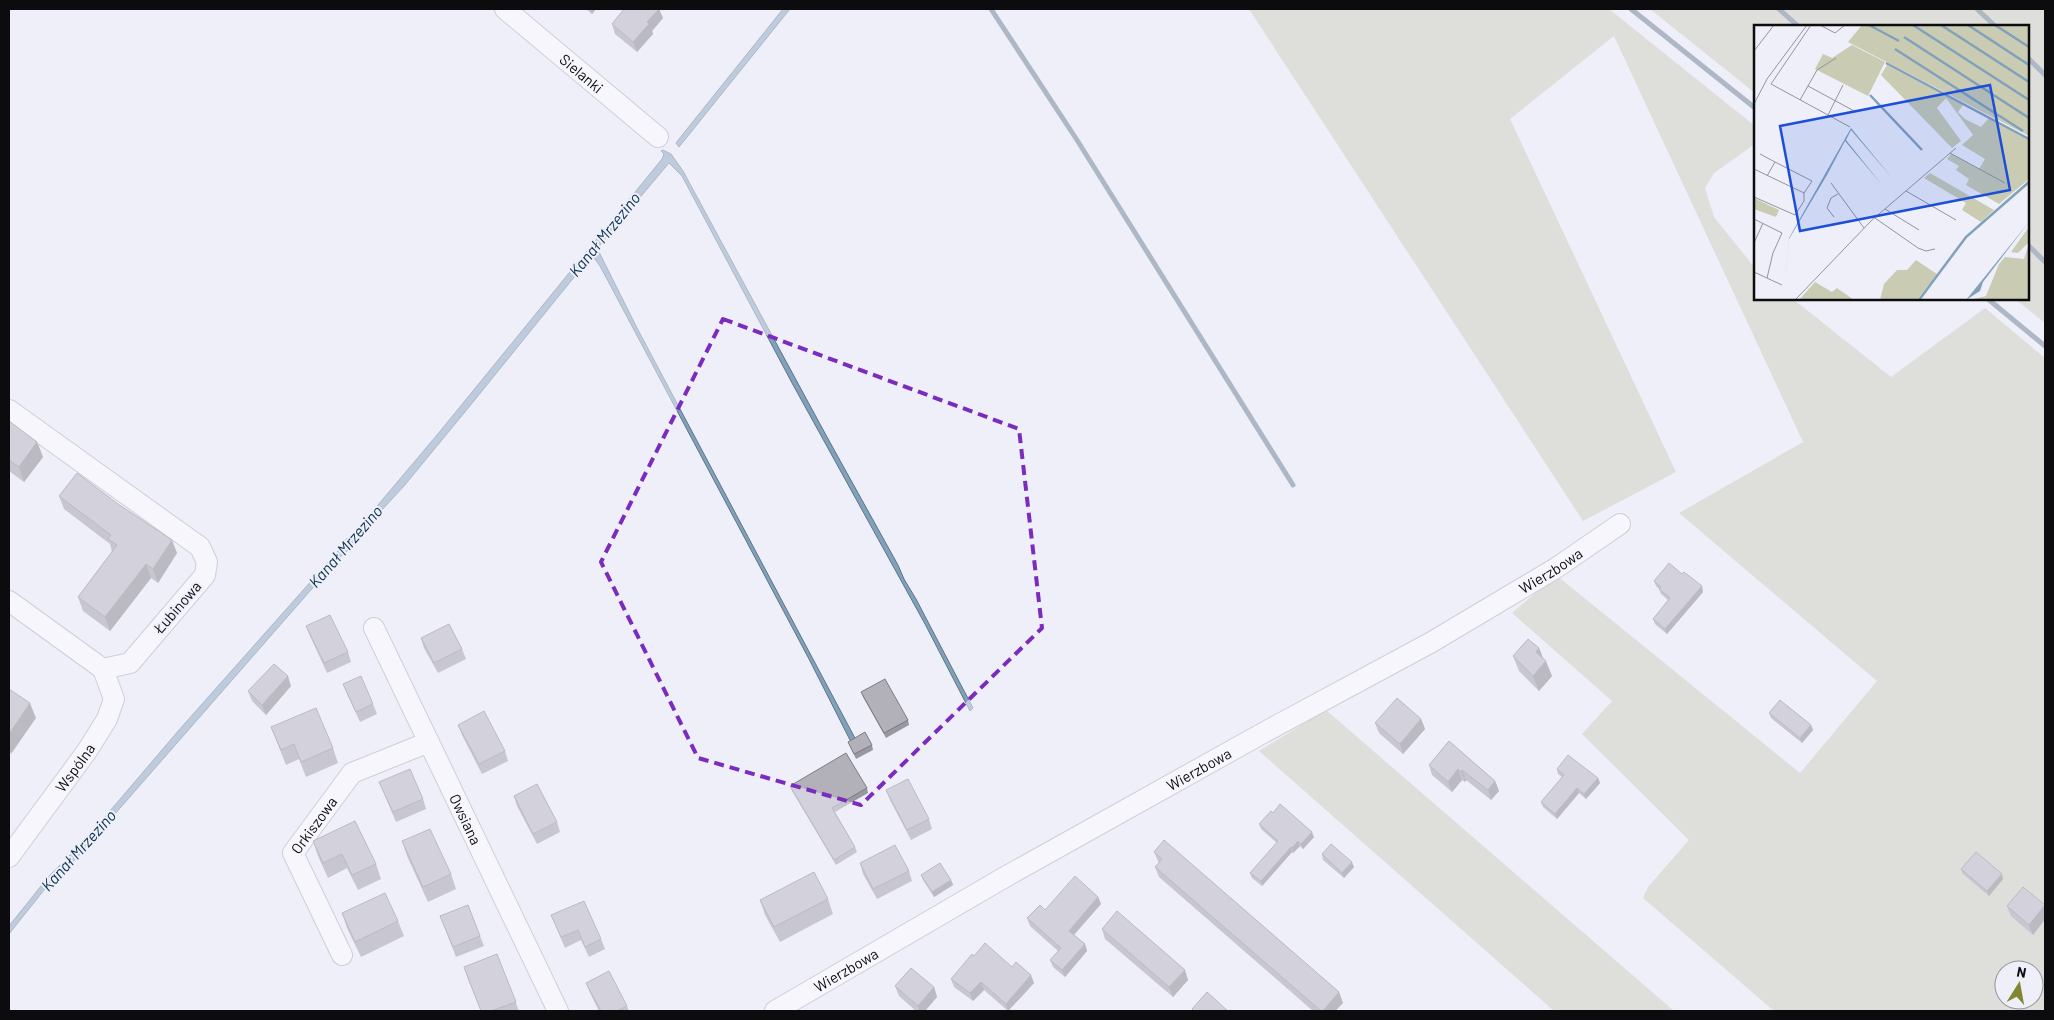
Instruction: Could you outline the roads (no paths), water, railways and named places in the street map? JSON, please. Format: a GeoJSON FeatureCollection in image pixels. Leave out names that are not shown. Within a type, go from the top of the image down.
{"type":"FeatureCollection","features":[{"type":"Feature","properties":{"kind":"street","name":"Sielanki"},"geometry":{"type":"LineString","coordinates":[[505,9],[658,137]]}},
{"type":"Feature","properties":{"kind":"street","name":"Łubinowa"},"geometry":{"type":"LineString","coordinates":[[9,410],[200,547],[208,562],[205,575],[130,663],[102,669]]}},
{"type":"Feature","properties":{"kind":"street","name":"Wierzbowa"},"geometry":{"type":"LineString","coordinates":[[775,1011],[1012,872],[1430,643],[1556,568],[1620,524]]}},
{"type":"Feature","properties":{"kind":"street"},"geometry":{"type":"LineString","coordinates":[[9,601],[102,669]]}},
{"type":"Feature","properties":{"kind":"street","name":"Owsiana"},"geometry":{"type":"LineString","coordinates":[[374,628],[558,1011]]}},
{"type":"Feature","properties":{"kind":"street","name":"Wspólna"},"geometry":{"type":"LineString","coordinates":[[9,857],[88,751],[107,719],[114,699],[102,669]]}},
{"type":"Feature","properties":{"kind":"street","name":"Orkiszowa"},"geometry":{"type":"LineString","coordinates":[[342,955],[293,853],[352,773],[429,742]]}},
{"type":"Feature","properties":{"kind":"water"},"geometry":{"type":"Polygon","coordinates":[[[783,9],[790,9],[679,147],[676,143],[679,139],[783,9]]]}},
{"type":"Feature","properties":{"kind":"water","name":"Kanał Mrzezino"},"geometry":{"type":"Polygon","coordinates":[[[663,150],[671,154],[683,171],[898,565],[973,708],[970,711],[925,624],[792,383],[682,176],[669,163],[600,245],[598,250],[637,328],[856,740],[851,742],[809,659],[600,266],[592,255],[404,486],[356,538],[353,546],[338,559],[72,863],[48,885],[9,934],[9,926],[49,876],[86,839],[179,730],[345,543],[346,539],[351,537],[437,435],[662,159],[664,154],[661,151],[663,150]]]}},
{"type":"Feature","properties":{"kind":"waterway"},"geometry":{"type":"LineString","coordinates":[[991,9],[1077,140],[1293,485]]}},
{"type":"Feature","properties":{"kind":"waterway"},"geometry":{"type":"LineString","coordinates":[[1631,9],[1754,107]]}},
{"type":"Feature","properties":{"kind":"waterway"},"geometry":{"type":"LineString","coordinates":[[1779,9],[1797,25]]}},
{"type":"Feature","properties":{"kind":"waterway"},"geometry":{"type":"LineString","coordinates":[[1977,9],[1994,25]]}},
{"type":"Feature","properties":{"kind":"waterway"},"geometry":{"type":"LineString","coordinates":[[2029,59],[2045,75]]}},
{"type":"Feature","properties":{"kind":"waterway"},"geometry":{"type":"LineString","coordinates":[[2029,246],[2045,262]]}},
{"type":"Feature","properties":{"kind":"waterway"},"geometry":{"type":"LineString","coordinates":[[1989,300],[2045,346]]}}]}
